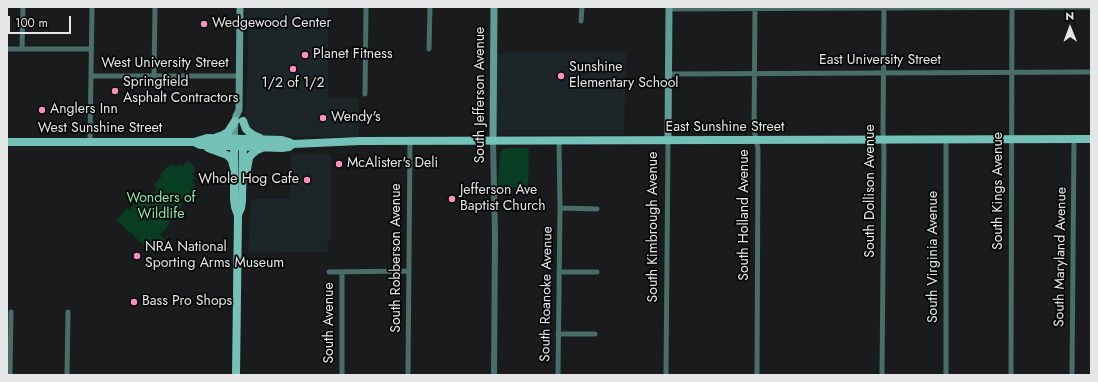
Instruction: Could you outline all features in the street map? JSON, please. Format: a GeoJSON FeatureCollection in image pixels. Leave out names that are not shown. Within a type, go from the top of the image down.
{"type":"FeatureCollection","features":[{"type":"Feature","properties":{"kind":"main road"},"geometry":{"type":"LineString","coordinates":[[240,7],[239,110],[246,129],[264,144],[248,158],[243,182]]}},
{"type":"Feature","properties":{"kind":"main road","name":"South Jefferson Avenue"},"geometry":{"type":"LineString","coordinates":[[493,141],[494,7]]}},
{"type":"Feature","properties":{"kind":"main road","name":"South Kimbrough Avenue"},"geometry":{"type":"LineString","coordinates":[[668,141],[669,8]]}},
{"type":"Feature","properties":{"kind":"main road"},"geometry":{"type":"LineString","coordinates":[[238,215],[235,208],[234,143],[235,121],[239,110]]}},
{"type":"Feature","properties":{"kind":"main road"},"geometry":{"type":"LineString","coordinates":[[214,138],[228,132],[235,121]]}},
{"type":"Feature","properties":{"kind":"main road"},"geometry":{"type":"LineString","coordinates":[[236,375],[238,215],[242,201],[244,121]]}},
{"type":"Feature","properties":{"kind":"main road","name":"West Sunshine Street"},"geometry":{"type":"LineString","coordinates":[[197,143],[206,138],[214,138],[234,143]]}},
{"type":"Feature","properties":{"kind":"main road","name":"East Sunshine Street"},"geometry":{"type":"LineString","coordinates":[[360,141],[1091,139]]}},
{"type":"Feature","properties":{"kind":"main road","name":"West Sunshine Street"},"geometry":{"type":"LineString","coordinates":[[7,142],[90,141],[264,144],[282,140],[293,144],[360,141]]}},
{"type":"Feature","properties":{"kind":"main road"},"geometry":{"type":"LineString","coordinates":[[197,143],[227,155],[232,160],[234,169]]}},
{"type":"Feature","properties":{"kind":"street"},"geometry":{"type":"LineString","coordinates":[[22,49],[23,7]]}},
{"type":"Feature","properties":{"kind":"street"},"geometry":{"type":"LineString","coordinates":[[90,141],[92,7]]}},
{"type":"Feature","properties":{"kind":"street"},"geometry":{"type":"LineString","coordinates":[[154,76],[155,7]]}},
{"type":"Feature","properties":{"kind":"street"},"geometry":{"type":"LineString","coordinates":[[365,94],[366,7]]}},
{"type":"Feature","properties":{"kind":"street"},"geometry":{"type":"LineString","coordinates":[[429,50],[430,7]]}},
{"type":"Feature","properties":{"kind":"street"},"geometry":{"type":"LineString","coordinates":[[582,7],[582,21]]}},
{"type":"Feature","properties":{"kind":"street","name":"South Dollison Avenue"},"geometry":{"type":"LineString","coordinates":[[882,375],[884,7]]}},
{"type":"Feature","properties":{"kind":"street","name":"South Kings Avenue"},"geometry":{"type":"LineString","coordinates":[[1010,375],[1012,7]]}},
{"type":"Feature","properties":{"kind":"street"},"geometry":{"type":"LineString","coordinates":[[669,8],[1091,7]]}},
{"type":"Feature","properties":{"kind":"street","name":"South Holland Avenue"},"geometry":{"type":"LineString","coordinates":[[755,8],[754,130],[758,149],[757,375]]}},
{"type":"Feature","properties":{"kind":"street","name":"West University Street"},"geometry":{"type":"LineString","coordinates":[[7,49],[91,49]]}},
{"type":"Feature","properties":{"kind":"street","name":"East University Street"},"geometry":{"type":"LineString","coordinates":[[669,74],[1091,72]]}},
{"type":"Feature","properties":{"kind":"street","name":"West University Street"},"geometry":{"type":"LineString","coordinates":[[92,76],[239,76]]}},
{"type":"Feature","properties":{"kind":"street","name":"South Maryland Avenue"},"geometry":{"type":"LineString","coordinates":[[1072,375],[1074,139]]}},
{"type":"Feature","properties":{"kind":"street","name":"South Virginia Avenue"},"geometry":{"type":"LineString","coordinates":[[946,140],[946,375]]}},
{"type":"Feature","properties":{"kind":"street","name":"South Robberson Avenue"},"geometry":{"type":"LineString","coordinates":[[408,375],[410,141]]}},
{"type":"Feature","properties":{"kind":"street","name":"South Jefferson Avenue"},"geometry":{"type":"LineString","coordinates":[[493,141],[495,236],[494,375]]}},
{"type":"Feature","properties":{"kind":"street","name":"South Roanoke Avenue"},"geometry":{"type":"LineString","coordinates":[[558,375],[560,208],[559,141]]}},
{"type":"Feature","properties":{"kind":"street","name":"South Kimbrough Avenue"},"geometry":{"type":"LineString","coordinates":[[666,375],[668,141]]}},
{"type":"Feature","properties":{"kind":"street"},"geometry":{"type":"LineString","coordinates":[[560,208],[597,209]]}},
{"type":"Feature","properties":{"kind":"street"},"geometry":{"type":"LineString","coordinates":[[329,272],[409,271]]}},
{"type":"Feature","properties":{"kind":"street","name":"South Avenue"},"geometry":{"type":"LineString","coordinates":[[342,272],[342,375]]}},
{"type":"Feature","properties":{"kind":"street"},"geometry":{"type":"LineString","coordinates":[[559,272],[597,272]]}},
{"type":"Feature","properties":{"kind":"street"},"geometry":{"type":"LineString","coordinates":[[10,375],[11,312]]}},
{"type":"Feature","properties":{"kind":"street"},"geometry":{"type":"LineString","coordinates":[[67,375],[68,312]]}},
{"type":"Feature","properties":{"kind":"street"},"geometry":{"type":"LineString","coordinates":[[558,334],[595,334]]}},
{"type":"Feature","properties":{"kind":"shaded area"},"geometry":{"type":"Polygon","coordinates":[[[246,7],[328,7],[328,98],[359,98],[359,137],[265,136],[255,134],[246,124],[248,37],[246,7]]]}},
{"type":"Feature","properties":{"kind":"shaded area","name":"Sunshine Elementary School"},"geometry":{"type":"Polygon","coordinates":[[[496,53],[626,53],[624,135],[500,134],[496,129],[496,53]]]}},
{"type":"Feature","properties":{"kind":"shaded area"},"geometry":{"type":"Polygon","coordinates":[[[291,154],[331,154],[331,240],[328,240],[327,252],[248,253],[251,199],[290,198],[291,154]]]}},
{"type":"Feature","properties":{"kind":"green space"},"geometry":{"type":"Polygon","coordinates":[[[529,148],[528,188],[498,188],[500,153],[504,149],[529,148]]]}},
{"type":"Feature","properties":{"kind":"green space","name":"Wonders of Wildlife"},"geometry":{"type":"Polygon","coordinates":[[[188,161],[196,169],[192,174],[195,178],[192,181],[195,184],[193,187],[194,189],[186,198],[185,196],[182,200],[178,197],[176,199],[183,205],[169,222],[170,224],[160,235],[165,239],[154,254],[116,220],[127,208],[129,210],[141,197],[145,202],[157,188],[154,185],[168,166],[170,167],[173,164],[176,167],[179,164],[183,166],[188,161]]]}},
{"type":"Feature","properties":{"kind":"place","name":"Wedgewood Center"},"geometry":{"type":"Point","coordinates":[204,24]}},
{"type":"Feature","properties":{"kind":"place","name":"Planet Fitness"},"geometry":{"type":"Point","coordinates":[305,55]}},
{"type":"Feature","properties":{"kind":"place","name":"1/2 of 1/2"},"geometry":{"type":"Point","coordinates":[293,69]}},
{"type":"Feature","properties":{"kind":"place","name":"Sunshine Elementary School"},"geometry":{"type":"Point","coordinates":[561,76]}},
{"type":"Feature","properties":{"kind":"place","name":"Springfield Asphalt Contractors"},"geometry":{"type":"Point","coordinates":[115,91]}},
{"type":"Feature","properties":{"kind":"place","name":"Anglers Inn"},"geometry":{"type":"Point","coordinates":[42,110]}},
{"type":"Feature","properties":{"kind":"place","name":"Wendy's"},"geometry":{"type":"Point","coordinates":[323,118]}},
{"type":"Feature","properties":{"kind":"place","name":"McAlister's Deli"},"geometry":{"type":"Point","coordinates":[339,164]}},
{"type":"Feature","properties":{"kind":"place","name":"Whole Hog Cafe"},"geometry":{"type":"Point","coordinates":[307,180]}},
{"type":"Feature","properties":{"kind":"place","name":"Jefferson Ave Baptist Church"},"geometry":{"type":"Point","coordinates":[452,199]}},
{"type":"Feature","properties":{"kind":"place","name":"NRA National Sporting Arms Museum"},"geometry":{"type":"Point","coordinates":[137,256]}},
{"type":"Feature","properties":{"kind":"place","name":"Bass Pro Shops"},"geometry":{"type":"Point","coordinates":[134,302]}}]}
